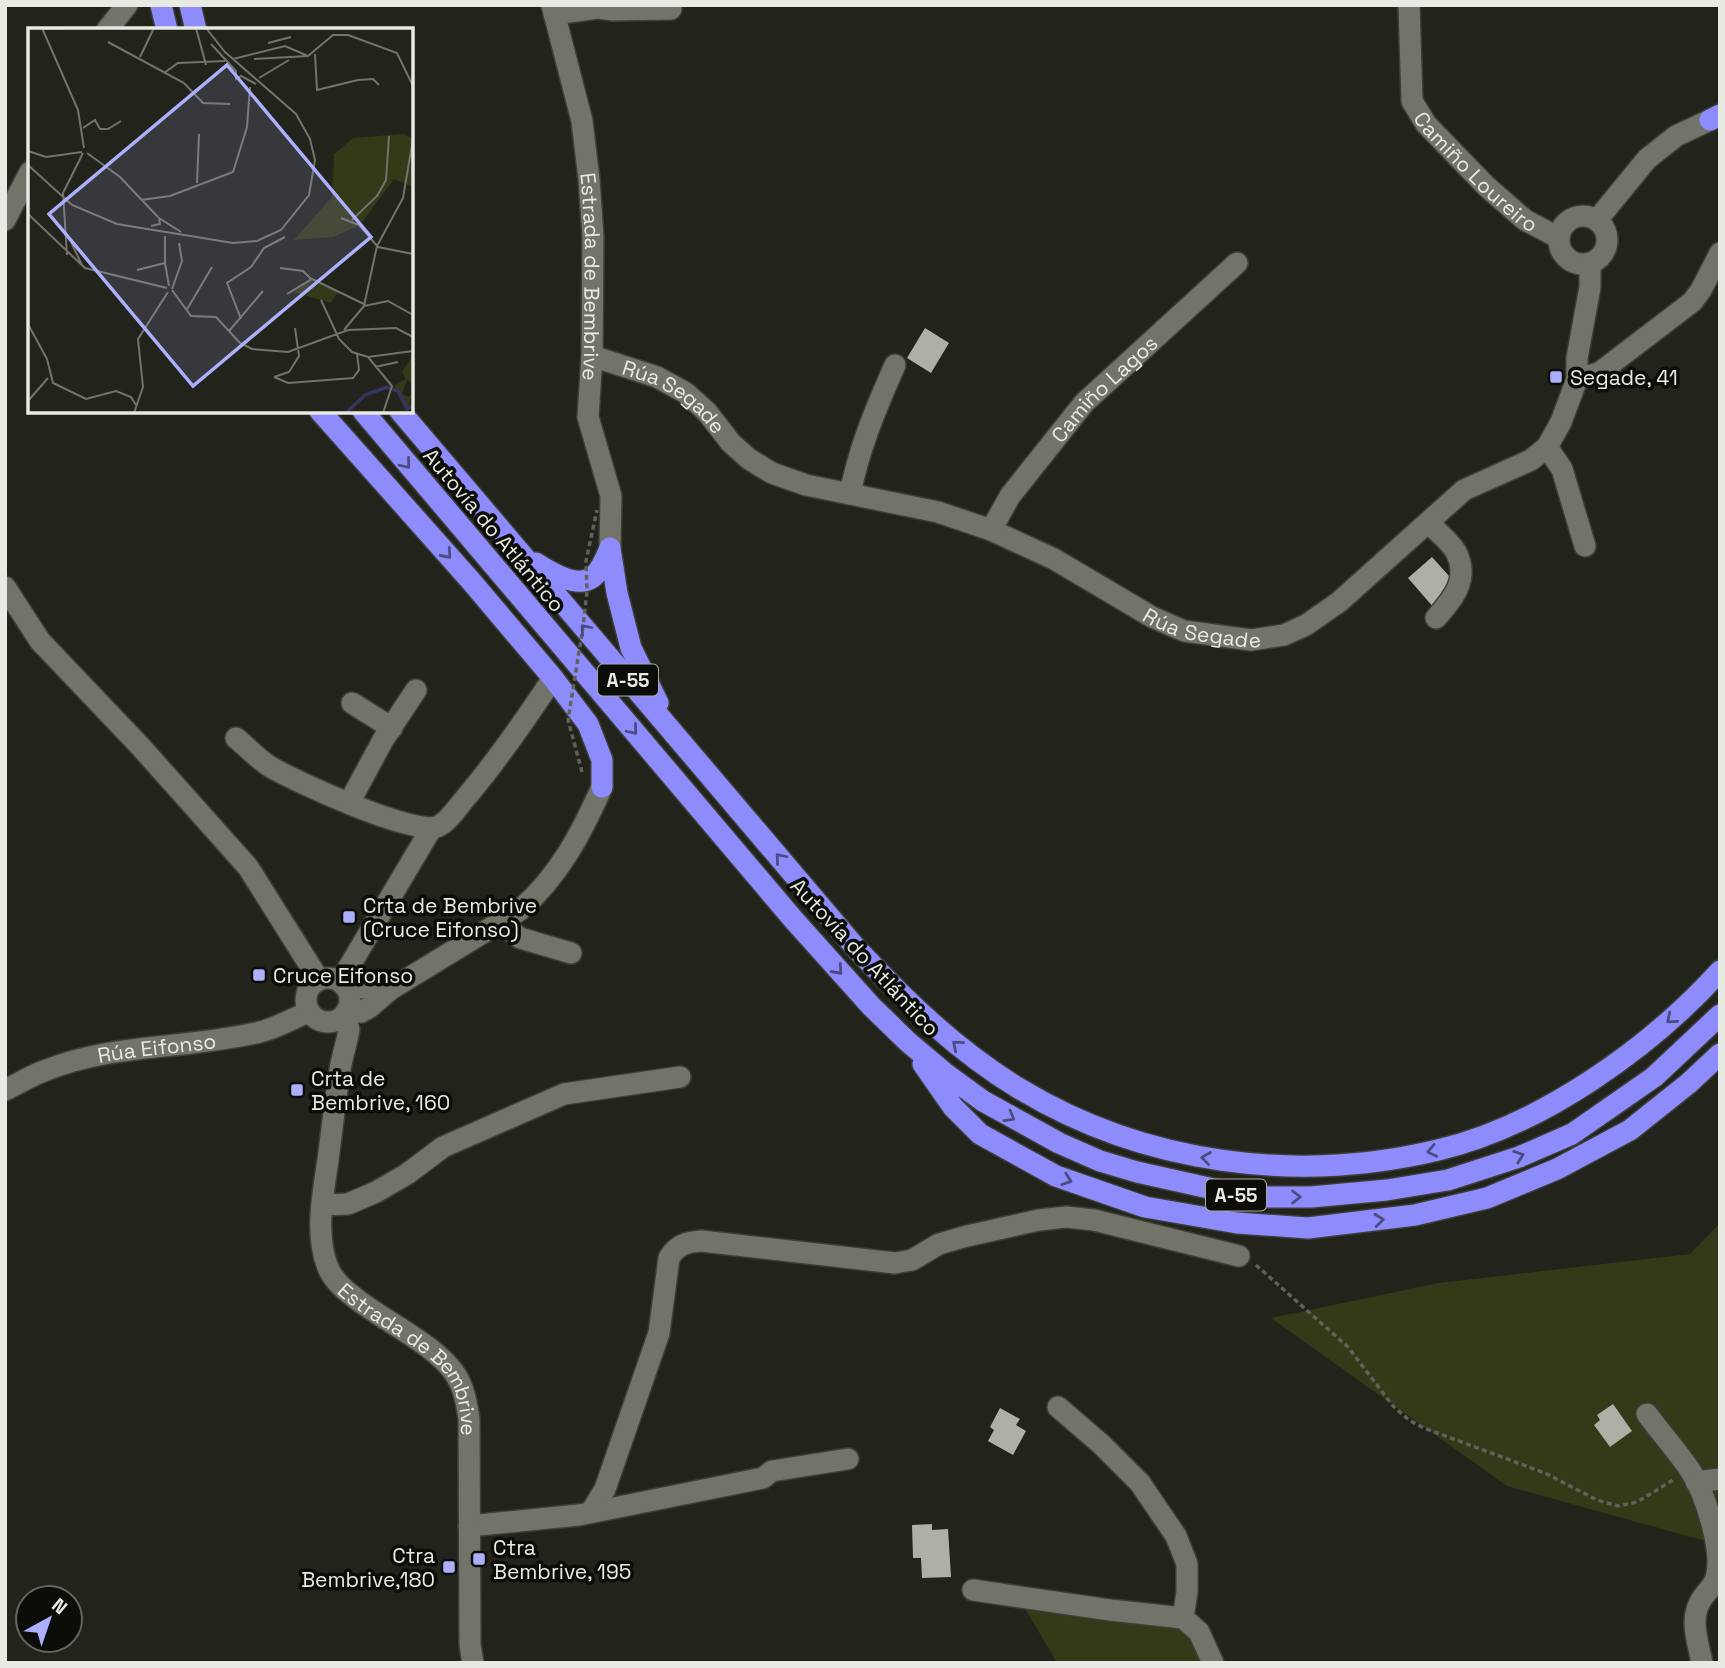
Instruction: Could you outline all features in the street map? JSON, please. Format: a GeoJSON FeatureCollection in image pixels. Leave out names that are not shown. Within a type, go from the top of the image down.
{"type":"FeatureCollection","features":[{"type":"Feature","properties":{"kind":"highway"},"geometry":{"type":"LineString","coordinates":[[160,5],[166,28]]}},
{"type":"Feature","properties":{"kind":"highway"},"geometry":{"type":"LineString","coordinates":[[190,5],[196,28]]}},
{"type":"Feature","properties":{"kind":"highway"},"geometry":{"type":"LineString","coordinates":[[322,413],[471,581],[588,724],[602,760],[602,787]]}},
{"type":"Feature","properties":{"kind":"highway","name":"Autovía do Atlántico"},"geometry":{"type":"LineString","coordinates":[[365,413],[793,919],[871,1006],[908,1042],[983,1101],[1059,1143],[1100,1161],[1172,1182],[1249,1197],[1311,1197],[1387,1190],[1448,1180],[1519,1157],[1572,1135],[1654,1077],[1720,1015]]}},
{"type":"Feature","properties":{"kind":"highway","name":"Autovía do Atlántico"},"geometry":{"type":"LineString","coordinates":[[402,413],[891,985],[970,1055],[1020,1089],[1113,1133],[1181,1154],[1249,1164],[1310,1167],[1380,1161],[1440,1150],[1505,1127],[1559,1101],[1627,1055],[1692,1002],[1720,971]]}},
{"type":"Feature","properties":{"kind":"highway"},"geometry":{"type":"LineString","coordinates":[[522,555],[553,573],[584,581],[601,567],[610,548]]}},
{"type":"Feature","properties":{"kind":"highway"},"geometry":{"type":"LineString","coordinates":[[610,548],[622,615],[632,648],[671,730]]}},
{"type":"Feature","properties":{"kind":"highway"},"geometry":{"type":"LineString","coordinates":[[908,1042],[953,1107],[980,1134],[1056,1176],[1144,1207],[1237,1223],[1308,1227],[1427,1213],[1487,1198],[1558,1169],[1630,1130],[1689,1083],[1720,1054]]}},
{"type":"Feature","properties":{"kind":"street"},"geometry":{"type":"LineString","coordinates":[[109,28],[127,5]]}},
{"type":"Feature","properties":{"kind":"street","name":"Camiño Loureiro"},"geometry":{"type":"LineString","coordinates":[[1409,5],[1412,101],[1426,124],[1449,150],[1515,212],[1559,237]]}},
{"type":"Feature","properties":{"kind":"street"},"geometry":{"type":"LineString","coordinates":[[553,10],[671,9]]}},
{"type":"Feature","properties":{"kind":"street","name":"Estrada de Bembrive"},"geometry":{"type":"LineString","coordinates":[[553,10],[582,121],[589,179],[593,237],[592,356],[588,417],[611,496],[610,548]]}},
{"type":"Feature","properties":{"kind":"street"},"geometry":{"type":"LineString","coordinates":[[1597,220],[1647,159],[1676,136],[1716,119]]}},
{"type":"Feature","properties":{"kind":"street"},"geometry":{"type":"LineString","coordinates":[[6,220],[28,176]]}},
{"type":"Feature","properties":{"kind":"street"},"geometry":{"type":"LineString","coordinates":[[1578,216],[1597,220],[1607,235],[1607,244],[1598,260],[1580,265],[1571,262],[1564,256],[1559,237],[1562,228],[1569,220],[1578,216]]}},
{"type":"Feature","properties":{"kind":"street"},"geometry":{"type":"LineString","coordinates":[[1577,379],[1599,373],[1692,302],[1720,253]]}},
{"type":"Feature","properties":{"kind":"street","name":"Camiño Lagos"},"geometry":{"type":"LineString","coordinates":[[991,530],[1010,496],[1084,403],[1237,262]]}},
{"type":"Feature","properties":{"kind":"street","name":"Rúa Segade"},"geometry":{"type":"LineString","coordinates":[[592,356],[657,377],[686,393],[707,412],[731,443],[749,459],[772,473],[806,485],[937,512],[991,530],[1054,559],[1152,617],[1184,631],[1251,640],[1284,635],[1306,625],[1339,602],[1464,490],[1531,460],[1547,447],[1561,422],[1577,379],[1577,358],[1590,287],[1590,264]]}},
{"type":"Feature","properties":{"kind":"street"},"geometry":{"type":"LineString","coordinates":[[850,494],[871,418],[895,365]]}},
{"type":"Feature","properties":{"kind":"street"},"geometry":{"type":"LineString","coordinates":[[1547,447],[1562,469],[1586,545]]}},
{"type":"Feature","properties":{"kind":"street"},"geometry":{"type":"LineString","coordinates":[[1429,523],[1456,552],[1461,568],[1457,592],[1436,618]]}},
{"type":"Feature","properties":{"kind":"street"},"geometry":{"type":"LineString","coordinates":[[5,587],[40,641],[140,746],[247,867],[319,980]]}},
{"type":"Feature","properties":{"kind":"street"},"geometry":{"type":"LineString","coordinates":[[236,738],[267,764],[290,778],[379,816],[431,829],[451,816],[503,752],[553,678]]}},
{"type":"Feature","properties":{"kind":"street"},"geometry":{"type":"LineString","coordinates":[[349,803],[416,690]]}},
{"type":"Feature","properties":{"kind":"street"},"geometry":{"type":"LineString","coordinates":[[352,703],[392,728]]}},
{"type":"Feature","properties":{"kind":"street"},"geometry":{"type":"LineString","coordinates":[[391,989],[343,985],[334,979],[319,980],[307,994],[306,1003],[330,1015],[361,1012],[391,989],[534,898],[561,867],[602,787]]}},
{"type":"Feature","properties":{"kind":"street"},"geometry":{"type":"LineString","coordinates":[[343,985],[431,829]]}},
{"type":"Feature","properties":{"kind":"street"},"geometry":{"type":"LineString","coordinates":[[499,922],[520,938],[571,953]]}},
{"type":"Feature","properties":{"kind":"street"},"geometry":{"type":"LineString","coordinates":[[330,1015],[349,1000],[343,985]]}},
{"type":"Feature","properties":{"kind":"street","name":"Estrada de Bembrive"},"geometry":{"type":"LineString","coordinates":[[330,1015],[340,1067],[323,1205],[322,1241],[328,1268],[334,1278],[364,1306],[436,1353],[460,1381],[469,1419],[470,1646],[473,1663]]}},
{"type":"Feature","properties":{"kind":"street","name":"Rúa Eifonso"},"geometry":{"type":"LineString","coordinates":[[5,1090],[44,1071],[97,1056],[242,1036],[330,1015]]}},
{"type":"Feature","properties":{"kind":"street"},"geometry":{"type":"LineString","coordinates":[[323,1205],[348,1204],[376,1192],[407,1174],[443,1147],[564,1094],[680,1077]]}},
{"type":"Feature","properties":{"kind":"street"},"geometry":{"type":"LineString","coordinates":[[591,1512],[605,1489],[660,1333],[669,1258],[675,1248],[686,1242],[701,1241],[895,1263],[912,1260],[939,1244],[967,1236],[1038,1220],[1066,1217],[1094,1220],[1239,1256]]}},
{"type":"Feature","properties":{"kind":"street"},"geometry":{"type":"LineString","coordinates":[[1058,1407],[1140,1483],[1176,1536],[1186,1564],[1187,1592],[1183,1618]]}},
{"type":"Feature","properties":{"kind":"street"},"geometry":{"type":"LineString","coordinates":[[1647,1414],[1690,1471],[1716,1540],[1716,1577],[1696,1612],[1694,1625],[1702,1663]]}},
{"type":"Feature","properties":{"kind":"street"},"geometry":{"type":"LineString","coordinates":[[469,1526],[591,1512],[763,1478],[772,1471],[848,1459]]}},
{"type":"Feature","properties":{"kind":"street"},"geometry":{"type":"LineString","coordinates":[[1696,1482],[1720,1479]]}},
{"type":"Feature","properties":{"kind":"street"},"geometry":{"type":"LineString","coordinates":[[973,1590],[1183,1618],[1199,1632],[1213,1663]]}},
{"type":"Feature","properties":{"kind":"path"},"geometry":{"type":"LineString","coordinates":[[582,772],[568,720],[583,627],[587,591],[586,561],[597,510]]}},
{"type":"Feature","properties":{"kind":"path"},"geometry":{"type":"LineString","coordinates":[[1239,1256],[1252,1261],[1348,1347],[1394,1406],[1409,1420],[1424,1428],[1545,1473],[1597,1500],[1618,1506],[1637,1502],[1674,1480],[1696,1482]]}},
{"type":"Feature","properties":{"kind":"green space"},"geometry":{"type":"Polygon","coordinates":[[[1720,1223],[1720,1545],[1507,1486],[1271,1318],[1439,1283],[1690,1254],[1720,1223]]]}},
{"type":"Feature","properties":{"kind":"green space"},"geometry":{"type":"Polygon","coordinates":[[[1027,1603],[1175,1622],[1194,1638],[1205,1663],[1057,1663],[1026,1610],[1027,1603]]]}},
{"type":"Feature","properties":{"kind":"building"},"geometry":{"type":"Polygon","coordinates":[[[925,328],[949,343],[931,373],[907,358],[925,328]]]}},
{"type":"Feature","properties":{"kind":"building"},"geometry":{"type":"Polygon","coordinates":[[[1432,557],[1458,586],[1434,608],[1408,578],[1432,557]]]}},
{"type":"Feature","properties":{"kind":"building"},"geometry":{"type":"Polygon","coordinates":[[[1613,1404],[1632,1431],[1610,1447],[1594,1425],[1600,1420],[1597,1415],[1613,1404]]]}},
{"type":"Feature","properties":{"kind":"building"},"geometry":{"type":"Polygon","coordinates":[[[1000,1408],[1020,1419],[1016,1425],[1026,1431],[1013,1455],[988,1441],[994,1430],[990,1427],[1000,1408]]]}},
{"type":"Feature","properties":{"kind":"building"},"geometry":{"type":"Polygon","coordinates":[[[932,1524],[932,1530],[948,1529],[951,1577],[922,1578],[921,1558],[913,1558],[912,1525],[932,1524]]]}},
{"type":"Feature","properties":{"kind":"place","name":"Segade, 41"},"geometry":{"type":"Point","coordinates":[1556,377]}},
{"type":"Feature","properties":{"kind":"place","name":"Crta de Bembrive (Cruce Eifonso)"},"geometry":{"type":"Point","coordinates":[349,917]}},
{"type":"Feature","properties":{"kind":"place","name":"Cruce Eifonso"},"geometry":{"type":"Point","coordinates":[259,975]}},
{"type":"Feature","properties":{"kind":"place","name":"Crta de Bembrive, 160"},"geometry":{"type":"Point","coordinates":[297,1090]}},
{"type":"Feature","properties":{"kind":"place","name":"Ctra Bembrive, 195"},"geometry":{"type":"Point","coordinates":[479,1559]}},
{"type":"Feature","properties":{"kind":"place","name":"Ctra Bembrive,180"},"geometry":{"type":"Point","coordinates":[449,1567]}}]}
